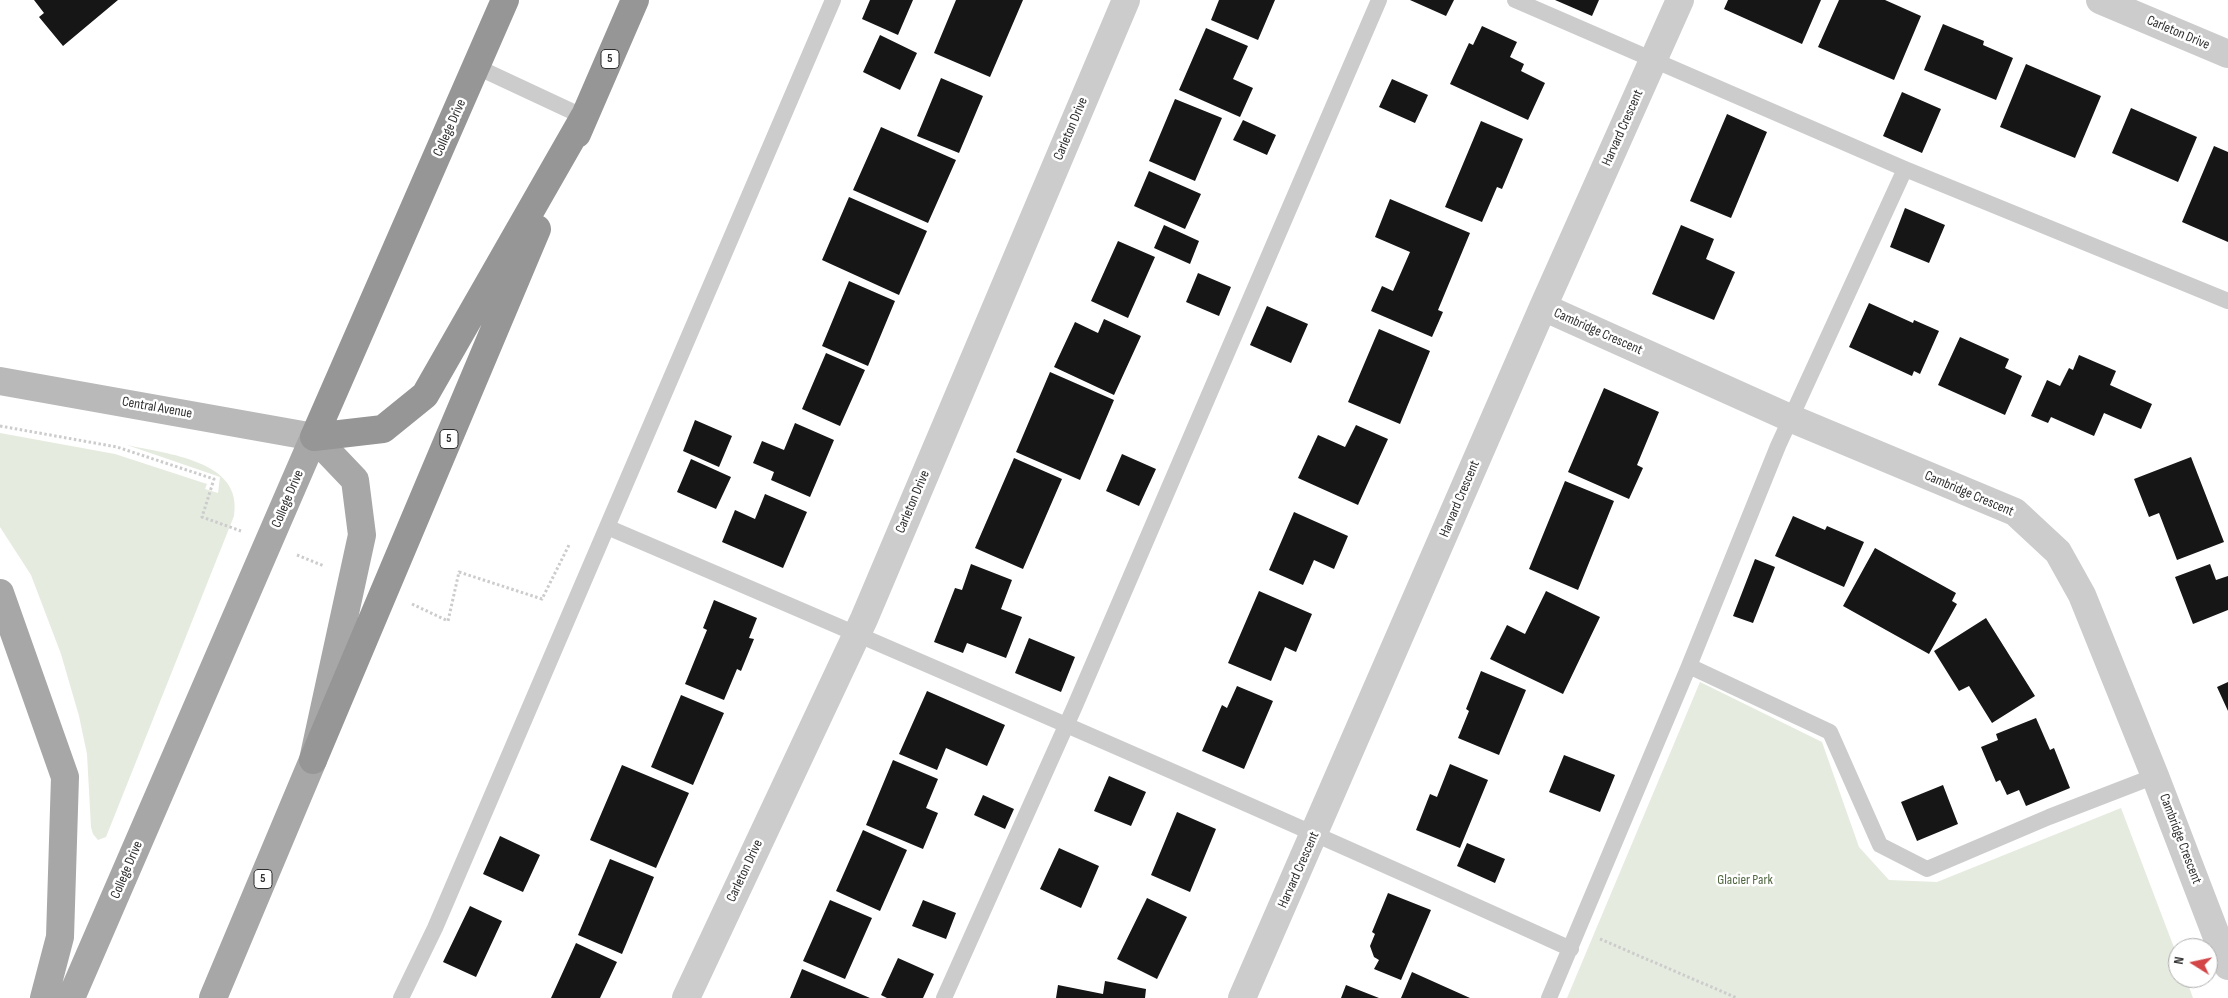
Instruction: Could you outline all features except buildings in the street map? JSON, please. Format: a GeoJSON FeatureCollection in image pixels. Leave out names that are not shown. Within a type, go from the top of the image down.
{"type":"FeatureCollection","features":[{"type":"Feature","properties":{"kind":"highway","name":"College Drive"},"geometry":{"type":"LineString","coordinates":[[314,437],[506,0]]}},
{"type":"Feature","properties":{"kind":"highway","name":"5"},"geometry":{"type":"LineString","coordinates":[[313,760],[635,0]]}},
{"type":"Feature","properties":{"kind":"highway"},"geometry":{"type":"LineString","coordinates":[[314,437],[383,430],[425,395],[584,118]]}},
{"type":"Feature","properties":{"kind":"main road","name":"Central Avenue"},"geometry":{"type":"LineString","coordinates":[[0,381],[314,437]]}},
{"type":"Feature","properties":{"kind":"main road"},"geometry":{"type":"LineString","coordinates":[[313,760],[362,535],[355,480],[314,437]]}},
{"type":"Feature","properties":{"kind":"main road","name":"College Drive"},"geometry":{"type":"LineString","coordinates":[[71,998],[314,437]]}},
{"type":"Feature","properties":{"kind":"main road"},"geometry":{"type":"LineString","coordinates":[[0,593],[65,777],[60,937],[44,998]]}},
{"type":"Feature","properties":{"kind":"main road","name":"5"},"geometry":{"type":"LineString","coordinates":[[213,998],[313,760]]}},
{"type":"Feature","properties":{"kind":"street","name":"Carleton Drive"},"geometry":{"type":"LineString","coordinates":[[686,998],[857,634],[1126,0]]}},
{"type":"Feature","properties":{"kind":"street","name":"Harvard Crescent"},"geometry":{"type":"LineString","coordinates":[[1242,998],[1543,307],[1680,0]]}},
{"type":"Feature","properties":{"kind":"street","name":"Carleton Drive"},"geometry":{"type":"LineString","coordinates":[[2100,0],[2228,54]]}},
{"type":"Feature","properties":{"kind":"street","name":"Cambridge Crescent"},"geometry":{"type":"LineString","coordinates":[[1543,307],[1790,418],[2015,512],[2058,552],[2082,595],[2156,776],[2228,966]]}},
{"type":"Feature","properties":{"kind":"lane"},"geometry":{"type":"LineString","coordinates":[[401,998],[435,928],[833,0]]}},
{"type":"Feature","properties":{"kind":"lane"},"geometry":{"type":"LineString","coordinates":[[944,998],[1066,724],[1379,0]]}},
{"type":"Feature","properties":{"kind":"lane"},"geometry":{"type":"LineString","coordinates":[[1515,0],[1905,169],[2228,301]]}},
{"type":"Feature","properties":{"kind":"lane"},"geometry":{"type":"LineString","coordinates":[[477,67],[584,118]]}},
{"type":"Feature","properties":{"kind":"lane"},"geometry":{"type":"LineString","coordinates":[[1549,998],[1689,666],[1790,418],[1905,169]]}},
{"type":"Feature","properties":{"kind":"lane"},"geometry":{"type":"LineString","coordinates":[[607,527],[1315,832],[1571,949]]}},
{"type":"Feature","properties":{"kind":"lane"},"geometry":{"type":"LineString","coordinates":[[1689,666],[1830,732],[1880,845],[1927,869],[2049,817],[2156,776]]}},
{"type":"Feature","properties":{"kind":"path"},"geometry":{"type":"LineString","coordinates":[[0,426],[116,447],[214,479],[202,517],[229,525]]}},
{"type":"Feature","properties":{"kind":"path"},"geometry":{"type":"LineString","coordinates":[[419,607],[448,621],[459,572],[542,599],[573,537]]}},
{"type":"Feature","properties":{"kind":"path"},"geometry":{"type":"LineString","coordinates":[[1579,930],[1737,998]]}},
{"type":"Feature","properties":{"kind":"green space"},"geometry":{"type":"Polygon","coordinates":[[[0,433],[115,454],[207,484],[205,489],[218,493],[220,477],[127,445],[181,457],[215,471],[227,483],[234,497],[234,516],[106,837],[98,840],[93,834],[91,827],[87,754],[79,716],[61,654],[31,575],[0,527],[0,433]]]}},
{"type":"Feature","properties":{"kind":"green space","name":"Glacier Park"},"geometry":{"type":"Polygon","coordinates":[[[1700,682],[1822,742],[1859,847],[1889,880],[1937,882],[2121,808],[2170,938],[2168,938],[2168,988],[2190,988],[2193,998],[1567,998],[1700,682]]]}}]}
